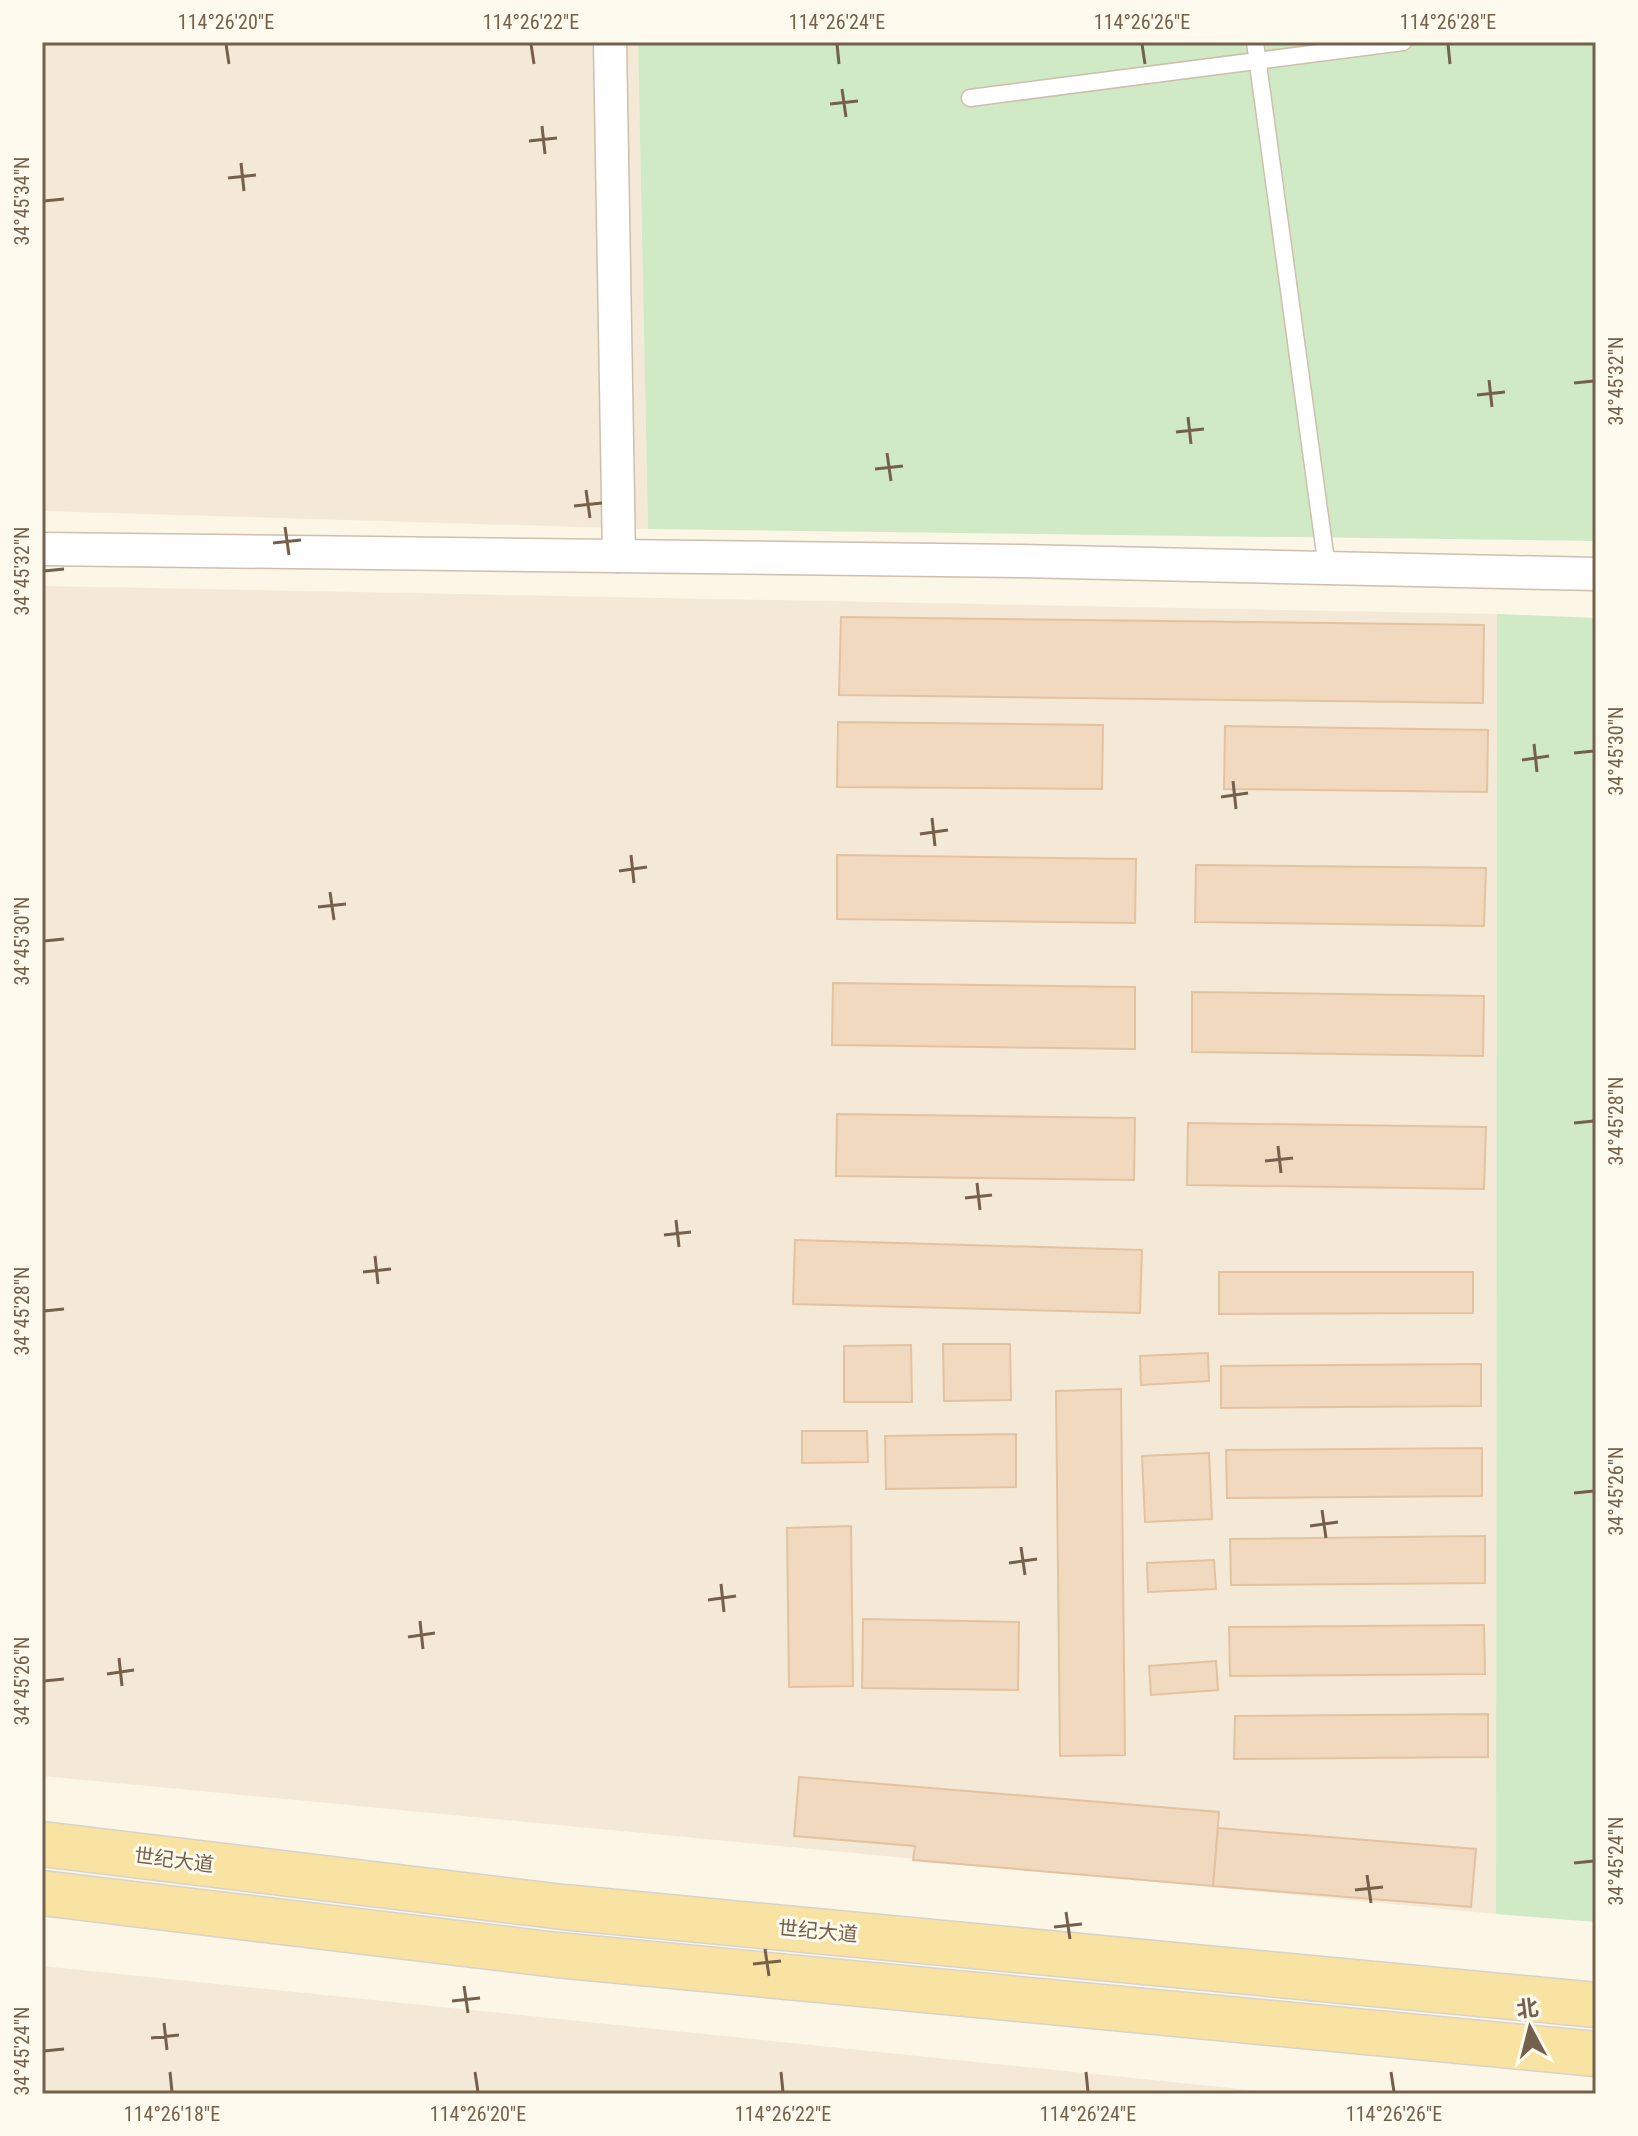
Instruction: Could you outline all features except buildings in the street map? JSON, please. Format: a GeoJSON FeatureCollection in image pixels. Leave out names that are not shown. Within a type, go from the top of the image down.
{"type":"FeatureCollection","features":[{"type":"Feature","properties":{"kind":"main road","name":"世纪大道"},"geometry":{"type":"LineString","coordinates":[[42,1844],[563,1907],[1596,2005]]}},
{"type":"Feature","properties":{"kind":"main road"},"geometry":{"type":"LineString","coordinates":[[42,1893],[557,1955],[1596,2054]]}},
{"type":"Feature","properties":{"kind":"street"},"geometry":{"type":"LineString","coordinates":[[610,42],[619,556]]}},
{"type":"Feature","properties":{"kind":"street"},"geometry":{"type":"LineString","coordinates":[[42,549],[1596,574]]}},
{"type":"Feature","properties":{"kind":"lane"},"geometry":{"type":"LineString","coordinates":[[1255,42],[1327,568]]}},
{"type":"Feature","properties":{"kind":"lane"},"geometry":{"type":"LineString","coordinates":[[970,98],[1403,42]]}},
{"type":"Feature","properties":{"kind":"shaded area"},"geometry":{"type":"Polygon","coordinates":[[[42,42],[638,42],[648,529],[42,511],[42,42]]]}},
{"type":"Feature","properties":{"kind":"shaded area"},"geometry":{"type":"Polygon","coordinates":[[[42,586],[1497,614],[1496,1914],[42,1776],[42,586]]]}},
{"type":"Feature","properties":{"kind":"shaded area"},"geometry":{"type":"Polygon","coordinates":[[[42,1966],[1289,2094],[42,2094],[42,1966]]]}},
{"type":"Feature","properties":{"kind":"green space"},"geometry":{"type":"Polygon","coordinates":[[[638,42],[1596,42],[1596,541],[648,529],[638,42]]]}},
{"type":"Feature","properties":{"kind":"green space"},"geometry":{"type":"Polygon","coordinates":[[[1497,614],[1596,618],[1596,1922],[1496,1914],[1497,614]]]}}]}
